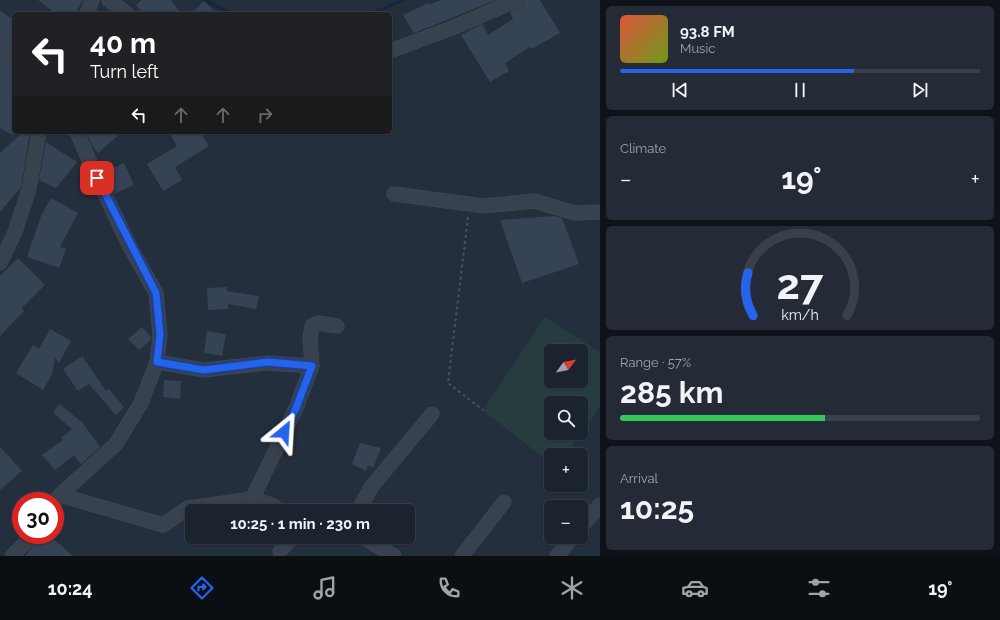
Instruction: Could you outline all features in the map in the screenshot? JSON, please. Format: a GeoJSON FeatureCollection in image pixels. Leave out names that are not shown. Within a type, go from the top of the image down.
{"type":"FeatureCollection","features":[{"type":"Feature","properties":{"kind":"street"},"geometry":{"type":"LineString","coordinates":[[87,12],[92,0]]}},
{"type":"Feature","properties":{"kind":"street"},"geometry":{"type":"LineString","coordinates":[[109,0],[125,12]]}},
{"type":"Feature","properties":{"kind":"street"},"geometry":{"type":"LineString","coordinates":[[392,50],[452,28],[517,0]]}},
{"type":"Feature","properties":{"kind":"street"},"geometry":{"type":"LineString","coordinates":[[0,48],[12,56]]}},
{"type":"Feature","properties":{"kind":"street"},"geometry":{"type":"LineString","coordinates":[[0,263],[14,232],[29,189],[39,134]]}},
{"type":"Feature","properties":{"kind":"street"},"geometry":{"type":"LineString","coordinates":[[64,492],[116,444],[141,403],[157,362],[160,334],[156,293],[127,240],[78,134]]}},
{"type":"Feature","properties":{"kind":"street"},"geometry":{"type":"LineString","coordinates":[[394,194],[484,206],[535,201],[574,213],[600,212]]}},
{"type":"Feature","properties":{"kind":"street"},"geometry":{"type":"LineString","coordinates":[[252,500],[296,408],[312,366],[310,339],[312,326],[318,323],[336,326]]}},
{"type":"Feature","properties":{"kind":"street"},"geometry":{"type":"LineString","coordinates":[[157,362],[204,370],[268,362],[312,366]]}},
{"type":"Feature","properties":{"kind":"street"},"geometry":{"type":"LineString","coordinates":[[362,504],[372,486],[432,414]]}},
{"type":"Feature","properties":{"kind":"street"},"geometry":{"type":"LineString","coordinates":[[64,500],[163,525],[188,508],[252,500],[265,504]]}},
{"type":"Feature","properties":{"kind":"street"},"geometry":{"type":"LineString","coordinates":[[462,556],[504,502]]}},
{"type":"Feature","properties":{"kind":"street"},"geometry":{"type":"LineString","coordinates":[[588,519],[600,505]]}},
{"type":"Feature","properties":{"kind":"street"},"geometry":{"type":"LineString","coordinates":[[12,556],[24,544]]}},
{"type":"Feature","properties":{"kind":"street"},"geometry":{"type":"LineString","coordinates":[[280,551],[286,544]]}},
{"type":"Feature","properties":{"kind":"street"},"geometry":{"type":"LineString","coordinates":[[374,544],[394,556]]}},
{"type":"Feature","properties":{"kind":"street"},"geometry":{"type":"LineString","coordinates":[[557,556],[567,544]]}},
{"type":"Feature","properties":{"kind":"path"},"geometry":{"type":"LineString","coordinates":[[470,204],[448,383],[483,410]]}},
{"type":"Feature","properties":{"kind":"green space"},"geometry":{"type":"Polygon","coordinates":[[[545,317],[587,344],[544,344],[544,388],[588,388],[588,344],[600,352],[600,407],[588,424],[588,396],[544,396],[544,440],[577,440],[571,448],[544,448],[544,458],[483,410],[545,317]]]}},
{"type":"Feature","properties":{"kind":"building"},"geometry":{"type":"Polygon","coordinates":[[[38,0],[83,0],[76,12],[53,12],[38,0]]]}},
{"type":"Feature","properties":{"kind":"building"},"geometry":{"type":"Polygon","coordinates":[[[142,0],[171,0],[180,12],[141,12],[136,5],[142,0]]]}},
{"type":"Feature","properties":{"kind":"building"},"geometry":{"type":"Polygon","coordinates":[[[441,0],[496,0],[414,33],[403,15],[428,3],[429,5],[441,0]]]}},
{"type":"Feature","properties":{"kind":"building"},"geometry":{"type":"Polygon","coordinates":[[[525,0],[540,0],[560,33],[532,49],[530,47],[505,63],[509,71],[490,82],[461,35],[482,24],[488,35],[513,19],[510,12],[524,5],[525,0]]]}},
{"type":"Feature","properties":{"kind":"building"},"geometry":{"type":"Polygon","coordinates":[[[204,1],[215,12],[193,12],[204,1]]]}},
{"type":"Feature","properties":{"kind":"building"},"geometry":{"type":"Polygon","coordinates":[[[0,11],[12,19],[12,46],[0,40],[0,11]]]}},
{"type":"Feature","properties":{"kind":"building"},"geometry":{"type":"Polygon","coordinates":[[[0,58],[12,64],[12,134],[14,134],[14,136],[0,128],[0,58]]]}},
{"type":"Feature","properties":{"kind":"building"},"geometry":{"type":"Polygon","coordinates":[[[21,134],[30,134],[21,187],[0,212],[0,153],[21,134]]]}},
{"type":"Feature","properties":{"kind":"building"},"geometry":{"type":"Polygon","coordinates":[[[87,134],[120,134],[98,153],[93,147],[87,134]]]}},
{"type":"Feature","properties":{"kind":"building"},"geometry":{"type":"Polygon","coordinates":[[[170,134],[201,134],[209,146],[175,167],[182,180],[163,191],[147,164],[177,146],[170,134]]]}},
{"type":"Feature","properties":{"kind":"building"},"geometry":{"type":"Polygon","coordinates":[[[46,142],[77,162],[56,188],[39,180],[46,142]]]}},
{"type":"Feature","properties":{"kind":"building"},"geometry":{"type":"Polygon","coordinates":[[[124,163],[134,185],[114,194],[104,173],[124,163]]]}},
{"type":"Feature","properties":{"kind":"building"},"geometry":{"type":"Polygon","coordinates":[[[51,198],[78,213],[60,247],[66,249],[59,268],[27,257],[41,216],[51,198]]]}},
{"type":"Feature","properties":{"kind":"building"},"geometry":{"type":"Polygon","coordinates":[[[554,216],[562,218],[579,264],[522,283],[500,220],[554,216]]]}},
{"type":"Feature","properties":{"kind":"building"},"geometry":{"type":"Polygon","coordinates":[[[18,258],[45,285],[22,308],[24,311],[0,336],[0,276],[18,258]]]}},
{"type":"Feature","properties":{"kind":"building"},"geometry":{"type":"Polygon","coordinates":[[[227,287],[227,291],[259,296],[256,309],[228,304],[228,309],[208,310],[207,288],[227,287]]]}},
{"type":"Feature","properties":{"kind":"building"},"geometry":{"type":"Polygon","coordinates":[[[142,327],[151,337],[151,340],[139,350],[128,339],[142,327]]]}},
{"type":"Feature","properties":{"kind":"building"},"geometry":{"type":"Polygon","coordinates":[[[50,329],[71,341],[59,363],[55,357],[52,374],[43,390],[16,373],[33,345],[39,349],[50,329]]]}},
{"type":"Feature","properties":{"kind":"building"},"geometry":{"type":"Polygon","coordinates":[[[207,331],[226,334],[222,356],[204,353],[207,331]]]}},
{"type":"Feature","properties":{"kind":"building"},"geometry":{"type":"Polygon","coordinates":[[[82,356],[106,391],[109,389],[124,407],[116,415],[89,384],[78,391],[63,369],[82,356]]]}},
{"type":"Feature","properties":{"kind":"building"},"geometry":{"type":"Polygon","coordinates":[[[164,380],[181,381],[180,399],[163,397],[164,380]]]}},
{"type":"Feature","properties":{"kind":"building"},"geometry":{"type":"Polygon","coordinates":[[[59,404],[82,422],[100,447],[81,464],[74,455],[55,470],[42,455],[63,440],[61,438],[72,429],[53,413],[59,404]]]}},
{"type":"Feature","properties":{"kind":"building"},"geometry":{"type":"Polygon","coordinates":[[[360,443],[381,448],[373,468],[368,465],[366,471],[352,464],[360,443]]]}},
{"type":"Feature","properties":{"kind":"building"},"geometry":{"type":"Polygon","coordinates":[[[0,447],[22,471],[0,490],[0,447]]]}},
{"type":"Feature","properties":{"kind":"building"},"geometry":{"type":"Polygon","coordinates":[[[35,544],[59,544],[73,556],[25,556],[35,544]]]}},
{"type":"Feature","properties":{"kind":"waterway"},"geometry":{"type":"LineString","coordinates":[[205,0],[227,12]]}},
{"type":"Feature","properties":{"kind":"waterway"},"geometry":{"type":"LineString","coordinates":[[375,12],[404,0]]}},
{"type":"Feature","properties":{"kind":"route"},"geometry":{"type":"LineString","coordinates":[[97,178],[130,247],[156,293],[160,334],[157,362],[204,370],[268,362],[312,366],[296,408],[284,432]]}}]}
